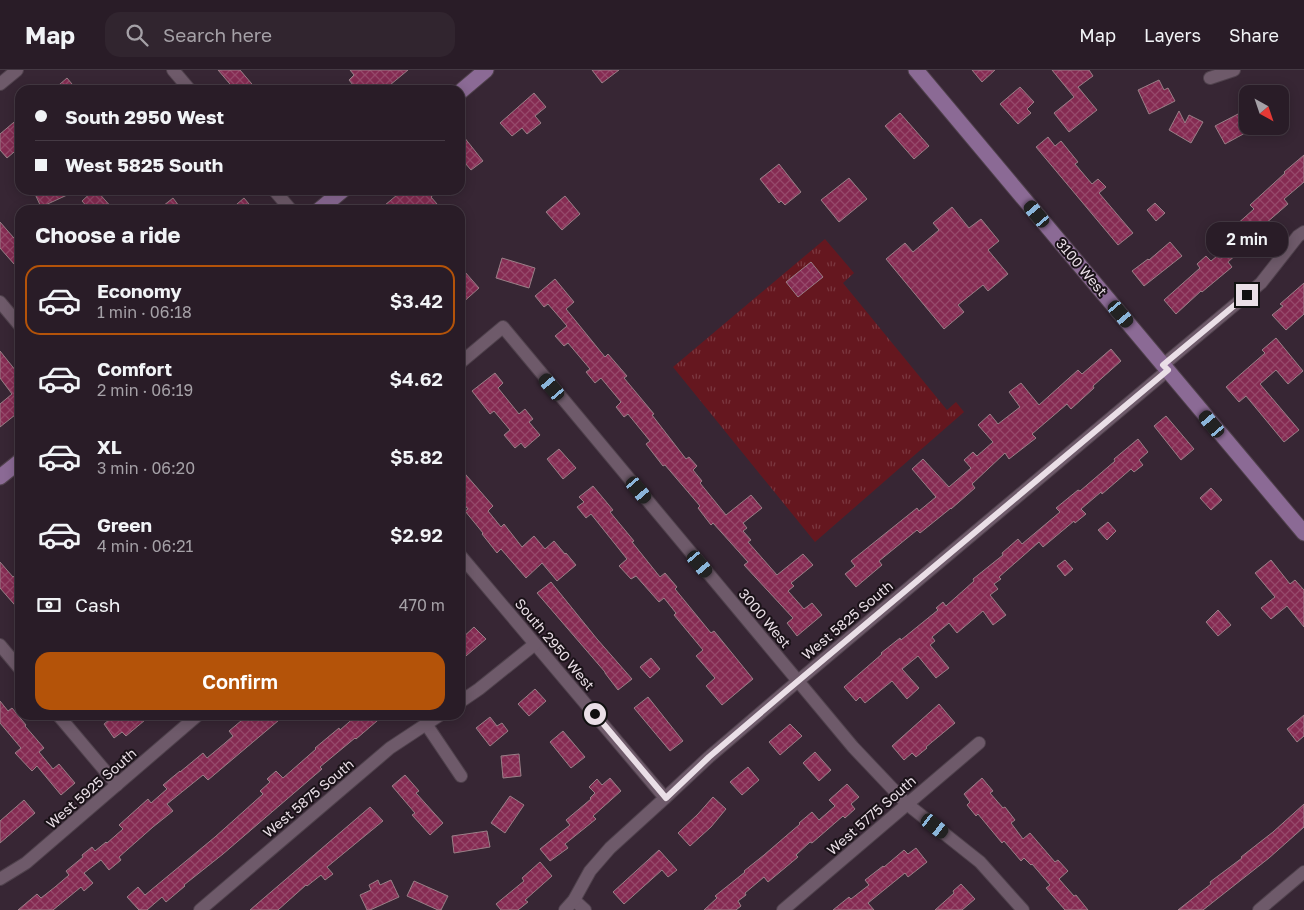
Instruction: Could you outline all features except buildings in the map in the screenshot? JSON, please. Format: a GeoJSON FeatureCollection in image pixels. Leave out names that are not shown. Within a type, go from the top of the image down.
{"type":"FeatureCollection","features":[{"type":"Feature","properties":{"kind":"street"},"geometry":{"type":"LineString","coordinates":[[0,84],[17,70]]}},
{"type":"Feature","properties":{"kind":"street"},"geometry":{"type":"LineString","coordinates":[[173,70],[186,85]]}},
{"type":"Feature","properties":{"kind":"street"},"geometry":{"type":"LineString","coordinates":[[465,88],[486,70]]}},
{"type":"Feature","properties":{"kind":"street","name":"3100 West"},"geometry":{"type":"LineString","coordinates":[[916,70],[1304,533]]}},
{"type":"Feature","properties":{"kind":"street"},"geometry":{"type":"LineString","coordinates":[[1210,78],[1234,70]]}},
{"type":"Feature","properties":{"kind":"street"},"geometry":{"type":"LineString","coordinates":[[278,195],[287,205]]}},
{"type":"Feature","properties":{"kind":"street"},"geometry":{"type":"LineString","coordinates":[[325,205],[337,195]]}},
{"type":"Feature","properties":{"kind":"street","name":"West 5825 South"},"geometry":{"type":"LineString","coordinates":[[564,910],[574,900],[590,871],[610,848],[709,757],[1166,368],[1261,283],[1298,236],[1304,232]]}},
{"type":"Feature","properties":{"kind":"street"},"geometry":{"type":"LineString","coordinates":[[0,302],[15,320]]}},
{"type":"Feature","properties":{"kind":"street","name":"3000 West"},"geometry":{"type":"LineString","coordinates":[[465,359],[503,327],[853,747],[907,804],[980,862],[1021,909]]}},
{"type":"Feature","properties":{"kind":"street"},"geometry":{"type":"LineString","coordinates":[[0,477],[15,465]]}},
{"type":"Feature","properties":{"kind":"street","name":"South 2950 West"},"geometry":{"type":"LineString","coordinates":[[465,561],[666,798]]}},
{"type":"Feature","properties":{"kind":"street"},"geometry":{"type":"LineString","coordinates":[[465,699],[479,690],[535,644]]}},
{"type":"Feature","properties":{"kind":"street"},"geometry":{"type":"LineString","coordinates":[[0,645],[15,663]]}},
{"type":"Feature","properties":{"kind":"street"},"geometry":{"type":"LineString","coordinates":[[62,720],[117,785]]}},
{"type":"Feature","properties":{"kind":"street","name":"West 5925 South"},"geometry":{"type":"LineString","coordinates":[[0,879],[26,863],[192,720]]}},
{"type":"Feature","properties":{"kind":"street","name":"West 5875 South"},"geometry":{"type":"LineString","coordinates":[[200,910],[390,748],[432,720]]}},
{"type":"Feature","properties":{"kind":"street"},"geometry":{"type":"LineString","coordinates":[[426,724],[461,776]]}},
{"type":"Feature","properties":{"kind":"street","name":"West 5775 South"},"geometry":{"type":"LineString","coordinates":[[783,910],[979,744]]}},
{"type":"Feature","properties":{"kind":"street"},"geometry":{"type":"LineString","coordinates":[[1259,910],[1304,872]]}},
{"type":"Feature","properties":{"kind":"street"},"geometry":{"type":"LineString","coordinates":[[574,900],[585,910]]}},
{"type":"Feature","properties":{"kind":"green space"},"geometry":{"type":"Polygon","coordinates":[[[825,239],[854,273],[843,283],[947,410],[956,402],[964,412],[815,542],[673,367],[825,239]]]}},
{"type":"Feature","properties":{"kind":"route"},"geometry":{"type":"LineString","coordinates":[[595,714],[666,798],[709,757],[785,692],[1168,370],[1163,365],[1247,295]]}}]}
